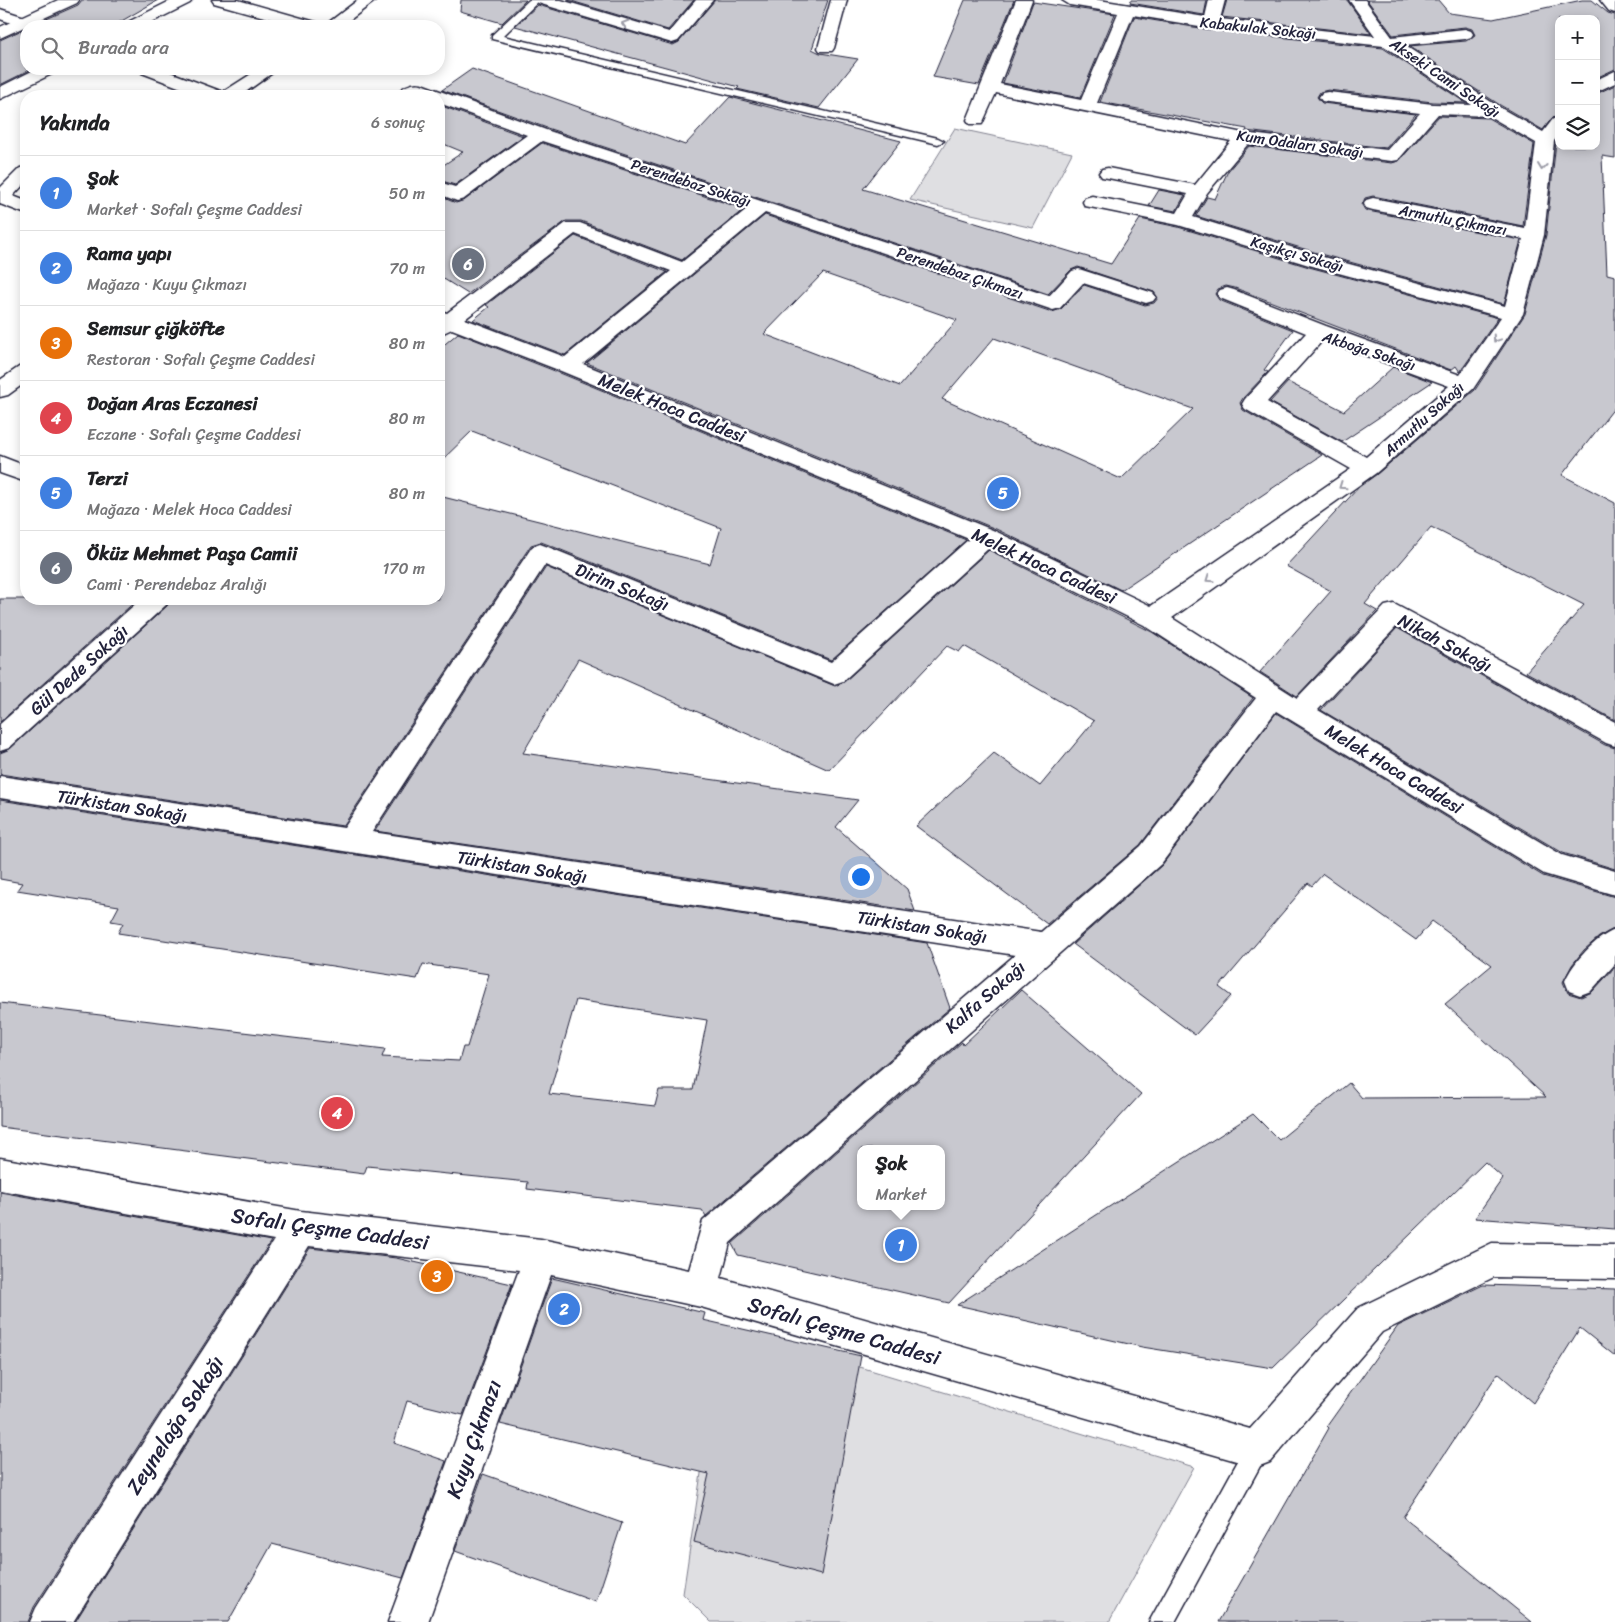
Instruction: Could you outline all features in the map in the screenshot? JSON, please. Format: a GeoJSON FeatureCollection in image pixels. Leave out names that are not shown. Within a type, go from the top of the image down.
{"type":"FeatureCollection","features":[{"type":"Feature","properties":{"kind":"street"},"geometry":{"type":"LineString","coordinates":[[37,20],[71,0]]}},
{"type":"Feature","properties":{"kind":"street"},"geometry":{"type":"LineString","coordinates":[[144,20],[184,0]]}},
{"type":"Feature","properties":{"kind":"street"},"geometry":{"type":"LineString","coordinates":[[220,0],[292,20]]}},
{"type":"Feature","properties":{"kind":"street"},"geometry":{"type":"LineString","coordinates":[[340,20],[368,0]]}},
{"type":"Feature","properties":{"kind":"street"},"geometry":{"type":"LineString","coordinates":[[544,0],[672,38],[705,0]]}},
{"type":"Feature","properties":{"kind":"street"},"geometry":{"type":"LineString","coordinates":[[826,48],[838,0]]}},
{"type":"Feature","properties":{"kind":"street"},"geometry":{"type":"LineString","coordinates":[[976,120],[1024,0]]}},
{"type":"Feature","properties":{"kind":"street","name":"Kabakulak Sokağı"},"geometry":{"type":"LineString","coordinates":[[1070,0],[1127,11],[1211,23],[1388,42],[1465,34]]}},
{"type":"Feature","properties":{"kind":"street"},"geometry":{"type":"LineString","coordinates":[[1211,23],[1217,0]]}},
{"type":"Feature","properties":{"kind":"street","name":"Akseki Cami Sokağı"},"geometry":{"type":"LineString","coordinates":[[1357,0],[1388,42],[1493,111],[1545,141]]}},
{"type":"Feature","properties":{"kind":"street"},"geometry":{"type":"LineString","coordinates":[[1608,0],[1615,8]]}},
{"type":"Feature","properties":{"kind":"street"},"geometry":{"type":"LineString","coordinates":[[1088,105],[1127,11]]}},
{"type":"Feature","properties":{"kind":"street"},"geometry":{"type":"LineString","coordinates":[[0,14],[20,21]]}},
{"type":"Feature","properties":{"kind":"street"},"geometry":{"type":"LineString","coordinates":[[0,33],[20,27]]}},
{"type":"Feature","properties":{"kind":"street"},"geometry":{"type":"LineString","coordinates":[[0,94],[36,75]]}},
{"type":"Feature","properties":{"kind":"street"},"geometry":{"type":"LineString","coordinates":[[163,75],[202,90]]}},
{"type":"Feature","properties":{"kind":"street"},"geometry":{"type":"LineString","coordinates":[[238,90],[261,75]]}},
{"type":"Feature","properties":{"kind":"street"},"geometry":{"type":"LineString","coordinates":[[1600,85],[1615,76]]}},
{"type":"Feature","properties":{"kind":"street","name":"Kum Odaları Sokağı"},"geometry":{"type":"LineString","coordinates":[[990,87],[1088,105],[1243,138],[1392,156],[1433,109]]}},
{"type":"Feature","properties":{"kind":"street"},"geometry":{"type":"LineString","coordinates":[[1328,98],[1433,109],[1493,111]]}},
{"type":"Feature","properties":{"kind":"street","name":"Perendebaz Sokağı"},"geometry":{"type":"LineString","coordinates":[[445,100],[540,134],[762,206]]}},
{"type":"Feature","properties":{"kind":"street"},"geometry":{"type":"LineString","coordinates":[[1545,141],[1555,128]]}},
{"type":"Feature","properties":{"kind":"street"},"geometry":{"type":"LineString","coordinates":[[445,190],[457,195],[540,134]]}},
{"type":"Feature","properties":{"kind":"street"},"geometry":{"type":"LineString","coordinates":[[1182,220],[1199,191],[1243,138]]}},
{"type":"Feature","properties":{"kind":"street","name":"Armutlu Sokağı"},"geometry":{"type":"LineString","coordinates":[[1153,618],[1368,468],[1465,384],[1513,314],[1534,236],[1545,141]]}},
{"type":"Feature","properties":{"kind":"street"},"geometry":{"type":"LineString","coordinates":[[1108,174],[1199,191]]}},
{"type":"Feature","properties":{"kind":"street"},"geometry":{"type":"LineString","coordinates":[[20,178],[0,198],[20,206]]}},
{"type":"Feature","properties":{"kind":"street","name":"Kaşıkçı Sokağı"},"geometry":{"type":"LineString","coordinates":[[1092,202],[1182,220],[1316,261],[1513,314]]}},
{"type":"Feature","properties":{"kind":"street","name":"Armutlu Çıkmazı"},"geometry":{"type":"LineString","coordinates":[[1373,204],[1534,236]]}},
{"type":"Feature","properties":{"kind":"street","name":"Perendebaz Sokağı"},"geometry":{"type":"LineString","coordinates":[[568,366],[762,206]]}},
{"type":"Feature","properties":{"kind":"street","name":"Perendebaz Çıkmazı"},"geometry":{"type":"LineString","coordinates":[[762,206],[1054,304],[1078,275],[1146,297]]}},
{"type":"Feature","properties":{"kind":"street"},"geometry":{"type":"LineString","coordinates":[[445,320],[573,227],[686,270]]}},
{"type":"Feature","properties":{"kind":"street"},"geometry":{"type":"LineString","coordinates":[[1227,294],[1319,331]]}},
{"type":"Feature","properties":{"kind":"street","name":"Melek Hoca Caddesi"},"geometry":{"type":"LineString","coordinates":[[445,323],[568,366],[987,537],[1153,618],[1273,696],[1554,865],[1615,883]]}},
{"type":"Feature","properties":{"kind":"street","name":"Akboğa Sokağı"},"geometry":{"type":"LineString","coordinates":[[1368,468],[1253,404],[1319,331],[1465,384]]}},
{"type":"Feature","properties":{"kind":"street"},"geometry":{"type":"LineString","coordinates":[[0,390],[20,376]]}},
{"type":"Feature","properties":{"kind":"street","name":"Dirim Sokağı"},"geometry":{"type":"LineString","coordinates":[[351,841],[540,553],[834,674],[987,537]]}},
{"type":"Feature","properties":{"kind":"street","name":"Gül Dede Sokağı"},"geometry":{"type":"LineString","coordinates":[[0,740],[150,605]]}},
{"type":"Feature","properties":{"kind":"street","name":"Nikah Sokağı"},"geometry":{"type":"LineString","coordinates":[[1300,712],[1394,613],[1615,735]]}},
{"type":"Feature","properties":{"kind":"street","name":"Kalfa Sokağı"},"geometry":{"type":"LineString","coordinates":[[701,1290],[715,1233],[1151,855],[1273,696]]}},
{"type":"Feature","properties":{"kind":"street","name":"Türkistan Sokağı"},"geometry":{"type":"LineString","coordinates":[[0,787],[1044,946]]}},
{"type":"Feature","properties":{"kind":"street"},"geometry":{"type":"LineString","coordinates":[[1580,981],[1615,943]]}},
{"type":"Feature","properties":{"kind":"street","name":"Sofalı Çeşme Caddesi"},"geometry":{"type":"LineString","coordinates":[[0,1174],[301,1228],[541,1256],[701,1290],[1257,1449]]}},
{"type":"Feature","properties":{"kind":"street","name":"Zeynelağa Sokağı"},"geometry":{"type":"LineString","coordinates":[[50,1622],[301,1228]]}},
{"type":"Feature","properties":{"kind":"street","name":"Kuyu Çıkmazı"},"geometry":{"type":"LineString","coordinates":[[408,1622],[541,1256]]}},
{"type":"Feature","properties":{"kind":"street"},"geometry":{"type":"LineString","coordinates":[[1257,1449],[1370,1320],[1492,1260],[1615,1262]]}},
{"type":"Feature","properties":{"kind":"lane"},"geometry":{"type":"LineString","coordinates":[[535,0],[496,37],[938,141]]}},
{"type":"Feature","properties":{"kind":"lane"},"geometry":{"type":"LineString","coordinates":[[1161,1622],[1257,1449]]}},
{"type":"Feature","properties":{"kind":"shaded area"},"geometry":{"type":"Polygon","coordinates":[[[955,128],[1072,153],[1033,228],[910,200],[955,128]]]}},
{"type":"Feature","properties":{"kind":"shaded area"},"geometry":{"type":"Polygon","coordinates":[[[723,1326],[1194,1467],[1109,1622],[711,1622],[683,1594],[723,1326]]]}},
{"type":"Feature","properties":{"kind":"building"},"geometry":{"type":"Polygon","coordinates":[[[82,0],[158,0],[123,20],[44,20],[78,5],[82,0]]]}},
{"type":"Feature","properties":{"kind":"building"},"geometry":{"type":"Polygon","coordinates":[[[461,0],[526,0],[502,23],[460,11],[461,0]]]}},
{"type":"Feature","properties":{"kind":"building"},"geometry":{"type":"Polygon","coordinates":[[[568,0],[694,0],[668,30],[568,0]]]}},
{"type":"Feature","properties":{"kind":"building"},"geometry":{"type":"Polygon","coordinates":[[[715,0],[828,0],[812,49],[820,53],[858,59],[819,108],[737,89],[739,87],[515,26],[538,5],[673,45],[679,42],[715,0]]]}},
{"type":"Feature","properties":{"kind":"building"},"geometry":{"type":"Polygon","coordinates":[[[965,0],[1014,0],[979,85],[933,77],[965,0]]]}},
{"type":"Feature","properties":{"kind":"building"},"geometry":{"type":"Polygon","coordinates":[[[1131,0],[1207,0],[1204,15],[1130,3],[1131,0]]]}},
{"type":"Feature","properties":{"kind":"building"},"geometry":{"type":"Polygon","coordinates":[[[1227,0],[1347,0],[1371,34],[1222,17],[1227,0]]]}},
{"type":"Feature","properties":{"kind":"building"},"geometry":{"type":"Polygon","coordinates":[[[1367,0],[1438,0],[1449,13],[1493,19],[1582,0],[1592,0],[1608,13],[1615,15],[1615,69],[1600,76],[1600,15],[1555,15],[1555,117],[1552,118],[1543,130],[1500,105],[1409,46],[1466,41],[1475,35],[1472,29],[1465,27],[1393,35],[1367,0]]]}},
{"type":"Feature","properties":{"kind":"building"},"geometry":{"type":"Polygon","coordinates":[[[1033,2],[1115,14],[1080,98],[1003,83],[1033,2]]]}},
{"type":"Feature","properties":{"kind":"building"},"geometry":{"type":"Polygon","coordinates":[[[1134,17],[1211,30],[1383,48],[1466,103],[1433,102],[1328,90],[1320,92],[1317,97],[1322,103],[1416,114],[1386,148],[1246,131],[1247,129],[1100,102],[1134,17]]]}},
{"type":"Feature","properties":{"kind":"building"},"geometry":{"type":"Polygon","coordinates":[[[20,31],[20,75],[0,85],[0,40],[20,31]]]}},
{"type":"Feature","properties":{"kind":"building"},"geometry":{"type":"Polygon","coordinates":[[[472,69],[685,145],[730,97],[901,141],[863,189],[1111,264],[1140,219],[1178,227],[1309,267],[1498,318],[1460,372],[1456,366],[1451,370],[1235,288],[1226,286],[1218,289],[1215,294],[1219,300],[1293,330],[1264,370],[1268,372],[1243,398],[1240,403],[1243,410],[1322,455],[1121,590],[996,529],[587,363],[765,215],[1052,312],[1061,309],[1084,285],[1145,305],[1154,303],[1158,298],[1154,292],[1078,267],[1071,270],[1048,294],[547,128],[442,90],[472,69]],[[823,273],[764,334],[900,386],[957,320],[823,273]],[[994,338],[942,399],[1121,479],[1193,409],[994,338]]]}},
{"type":"Feature","properties":{"kind":"building"},"geometry":{"type":"Polygon","coordinates":[[[1615,85],[1615,158],[1602,156],[1607,274],[1615,276],[1615,407],[1562,475],[1615,503],[1615,720],[1526,672],[1584,605],[1431,527],[1365,604],[1377,611],[1297,696],[1260,672],[1331,591],[1286,566],[1359,487],[1377,474],[1475,390],[1525,314],[1546,235],[1555,150],[1600,150],[1600,92],[1615,85]]]}},
{"type":"Feature","properties":{"kind":"building"},"geometry":{"type":"Polygon","coordinates":[[[445,107],[523,136],[455,185],[445,182],[445,164],[463,152],[445,144],[445,107]]]}},
{"type":"Feature","properties":{"kind":"building"},"geometry":{"type":"Polygon","coordinates":[[[1439,116],[1488,118],[1534,144],[1523,226],[1373,196],[1365,198],[1362,205],[1365,210],[1373,212],[1521,240],[1504,304],[1324,255],[1196,216],[1207,197],[1215,199],[1228,171],[1249,146],[1392,163],[1399,161],[1439,116]]]}},
{"type":"Feature","properties":{"kind":"building"},"geometry":{"type":"Polygon","coordinates":[[[542,143],[744,209],[682,260],[581,221],[566,221],[468,294],[445,280],[445,198],[456,203],[465,200],[542,143]]]}},
{"type":"Feature","properties":{"kind":"building"},"geometry":{"type":"Polygon","coordinates":[[[1159,190],[1185,195],[1176,211],[1149,206],[1159,190]]]}},
{"type":"Feature","properties":{"kind":"building"},"geometry":{"type":"Polygon","coordinates":[[[575,236],[667,272],[565,355],[473,320],[489,307],[486,305],[575,236]]]}},
{"type":"Feature","properties":{"kind":"building"},"geometry":{"type":"Polygon","coordinates":[[[458,333],[966,540],[831,660],[549,545],[541,542],[531,545],[343,826],[0,774],[0,753],[10,749],[168,605],[445,605],[445,498],[710,564],[721,528],[472,431],[445,457],[445,344],[458,333]]]}},
{"type":"Feature","properties":{"kind":"building"},"geometry":{"type":"Polygon","coordinates":[[[1393,367],[1432,382],[1342,442],[1270,402],[1288,382],[1344,411],[1393,367]]]}},
{"type":"Feature","properties":{"kind":"building"},"geometry":{"type":"Polygon","coordinates":[[[989,550],[1152,632],[1253,698],[1140,845],[1047,924],[916,826],[994,753],[1040,786],[1094,721],[964,646],[959,652],[947,646],[829,770],[578,659],[523,753],[858,800],[836,827],[907,889],[915,911],[375,831],[546,567],[835,686],[844,682],[989,550]]]}},
{"type":"Feature","properties":{"kind":"building"},"geometry":{"type":"Polygon","coordinates":[[[0,599],[20,599],[20,605],[131,605],[0,722],[0,599]]]}},
{"type":"Feature","properties":{"kind":"building"},"geometry":{"type":"Polygon","coordinates":[[[1397,628],[1605,745],[1615,748],[1615,869],[1563,853],[1321,710],[1397,628]]]}},
{"type":"Feature","properties":{"kind":"building"},"geometry":{"type":"Polygon","coordinates":[[[1276,713],[1543,876],[1615,897],[1615,928],[1599,937],[1584,950],[1572,965],[1563,982],[1568,993],[1581,997],[1592,992],[1615,967],[1615,1229],[1475,1218],[1503,1178],[1485,1162],[1273,1368],[1142,1347],[957,1305],[1253,1114],[1279,1140],[1349,1083],[1362,1098],[1546,1097],[1445,1004],[1492,965],[1432,921],[1416,940],[1323,874],[1312,886],[1308,883],[1219,987],[1231,996],[1195,1035],[1073,944],[1162,865],[1276,713]]]}},
{"type":"Feature","properties":{"kind":"building"},"geometry":{"type":"Polygon","coordinates":[[[0,800],[927,943],[950,1008],[706,1216],[702,1210],[527,1189],[528,1182],[367,1166],[364,1174],[0,1127],[0,1003],[385,1049],[382,1057],[459,1061],[463,1047],[467,1047],[489,974],[423,964],[417,979],[118,933],[123,923],[111,921],[119,906],[17,890],[22,883],[0,879],[0,800]],[[576,1000],[549,1094],[655,1106],[659,1090],[693,1090],[707,1020],[576,1000]]]}},
{"type":"Feature","properties":{"kind":"building"},"geometry":{"type":"Polygon","coordinates":[[[1021,990],[1141,1094],[949,1303],[738,1255],[732,1244],[962,1042],[963,1045],[1021,990]]]}},
{"type":"Feature","properties":{"kind":"building"},"geometry":{"type":"Polygon","coordinates":[[[0,1192],[271,1241],[34,1607],[28,1622],[0,1622],[0,1192]]]}},
{"type":"Feature","properties":{"kind":"building"},"geometry":{"type":"Polygon","coordinates":[[[310,1248],[396,1258],[512,1284],[463,1415],[407,1401],[394,1443],[446,1461],[403,1578],[272,1544],[228,1622],[75,1622],[310,1248]]]}},
{"type":"Feature","properties":{"kind":"building"},"geometry":{"type":"Polygon","coordinates":[[[552,1278],[705,1313],[703,1320],[861,1356],[821,1575],[694,1542],[709,1474],[500,1424],[552,1278]]]}},
{"type":"Feature","properties":{"kind":"building"},"geometry":{"type":"Polygon","coordinates":[[[1483,1285],[1615,1289],[1615,1356],[1580,1328],[1533,1403],[1498,1373],[1403,1517],[1532,1622],[1218,1622],[1329,1428],[1327,1426],[1398,1326],[1483,1285]]]}},
{"type":"Feature","properties":{"kind":"building"},"geometry":{"type":"Polygon","coordinates":[[[483,1474],[622,1523],[596,1602],[455,1551],[483,1474]]]}},
{"type":"Feature","properties":{"kind":"place","name":"Öküz Mehmet Paşa Camii"},"geometry":{"type":"Point","coordinates":[468,264]}},
{"type":"Feature","properties":{"kind":"place","name":"Terzi"},"geometry":{"type":"Point","coordinates":[1003,493]}},
{"type":"Feature","properties":{"kind":"place","name":"Doğan Aras Eczanesi"},"geometry":{"type":"Point","coordinates":[337,1113]}},
{"type":"Feature","properties":{"kind":"place","name":"Şok"},"geometry":{"type":"Point","coordinates":[901,1245]}},
{"type":"Feature","properties":{"kind":"place","name":"Semsur çiğköfte"},"geometry":{"type":"Point","coordinates":[437,1276]}},
{"type":"Feature","properties":{"kind":"place","name":"Rama yapı"},"geometry":{"type":"Point","coordinates":[564,1309]}}]}
